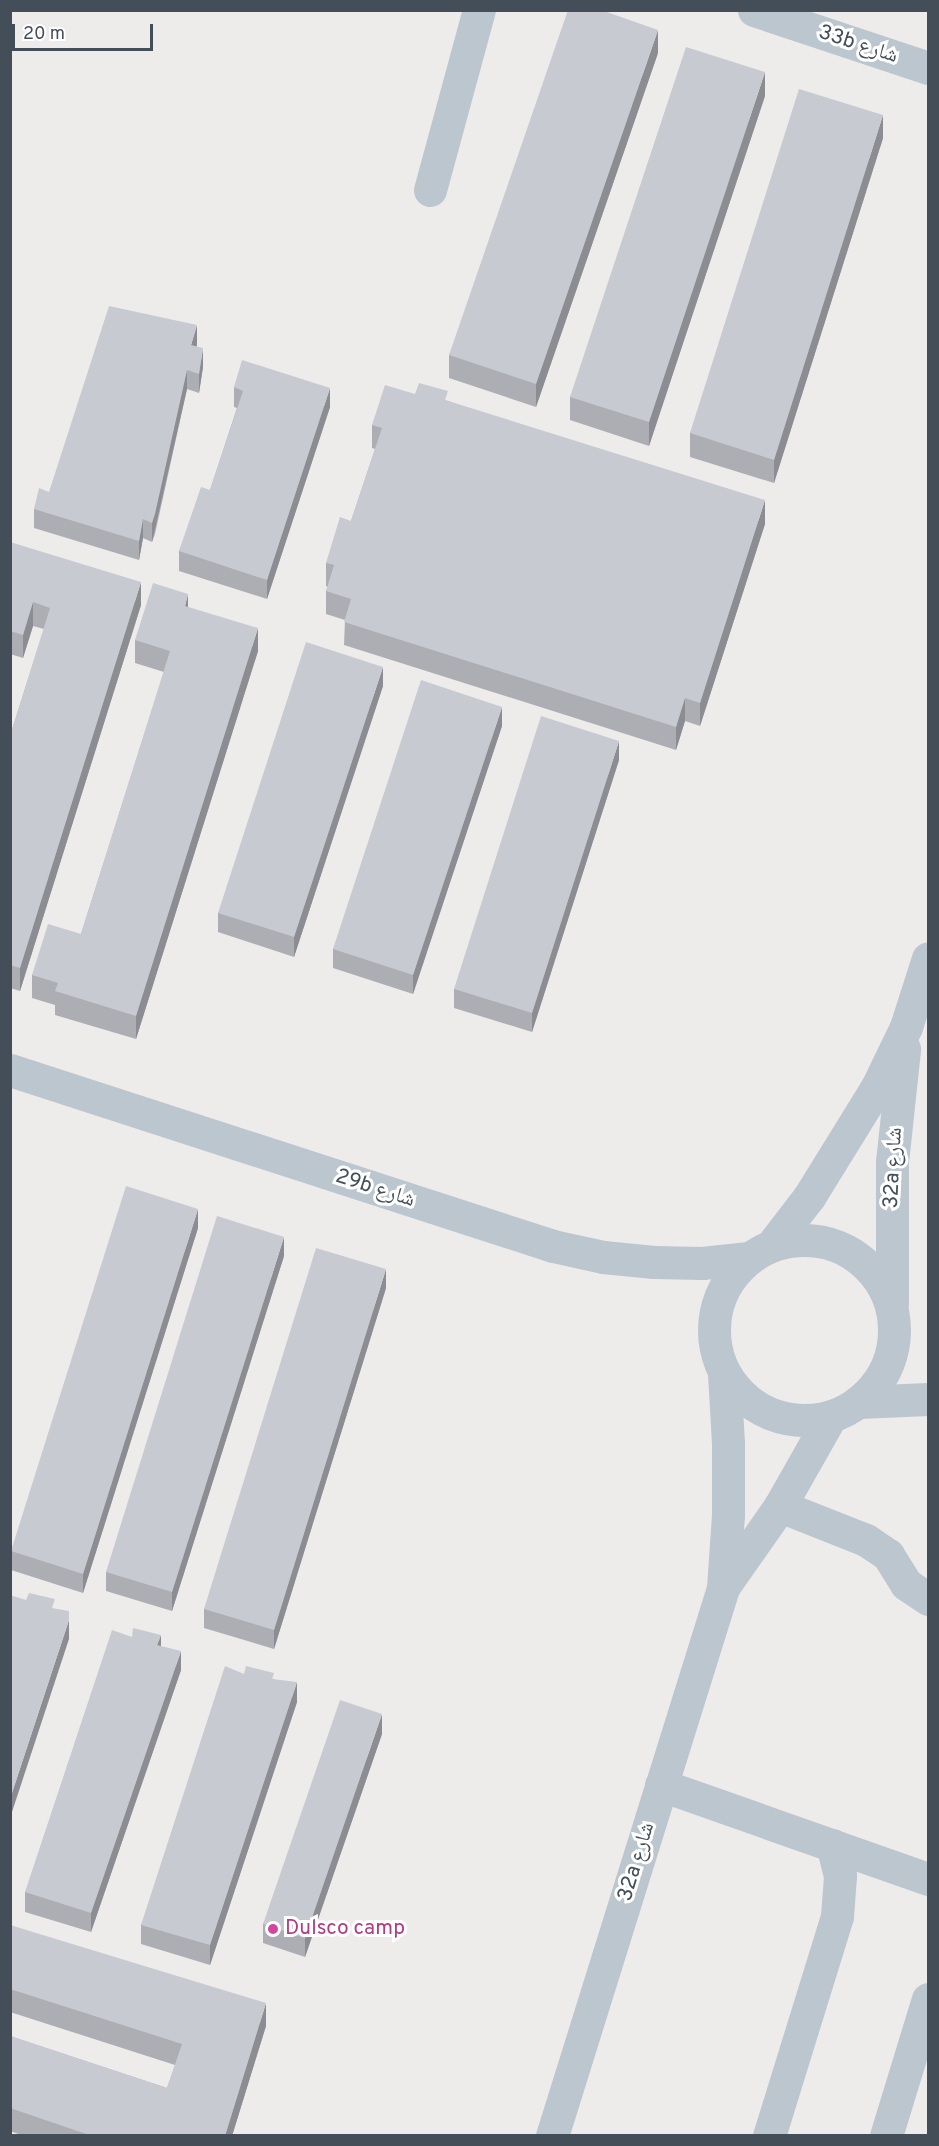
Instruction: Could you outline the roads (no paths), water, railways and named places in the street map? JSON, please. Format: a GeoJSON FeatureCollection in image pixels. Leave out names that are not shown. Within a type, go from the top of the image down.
{"type":"FeatureCollection","features":[{"type":"Feature","properties":{"kind":"street"},"geometry":{"type":"LineString","coordinates":[[430,190],[479,10]]}},
{"type":"Feature","properties":{"kind":"street","name":"33b شارع"},"geometry":{"type":"LineString","coordinates":[[754,10],[928,68]]}},
{"type":"Feature","properties":{"kind":"street","name":"32a شارع"},"geometry":{"type":"LineString","coordinates":[[760,1252],[843,1145],[877,1087],[906,1026],[928,958]]}},
{"type":"Feature","properties":{"kind":"street","name":"32a شارع"},"geometry":{"type":"LineString","coordinates":[[892,1310],[892,1162],[906,1026]]}},
{"type":"Feature","properties":{"kind":"street","name":"29b شارع"},"geometry":{"type":"LineString","coordinates":[[10,1070],[553,1246],[603,1257],[654,1262],[702,1263],[760,1252]]}},
{"type":"Feature","properties":{"kind":"street"},"geometry":{"type":"LineString","coordinates":[[845,1409],[877,1384],[889,1361],[895,1335],[892,1310],[883,1286],[868,1265],[847,1250],[823,1242],[797,1239],[760,1252],[731,1276],[719,1299],[713,1324],[715,1350],[724,1374],[740,1394],[760,1410],[785,1418],[810,1420],[845,1409],[928,1400]]}},
{"type":"Feature","properties":{"kind":"street","name":"32a شارع"},"geometry":{"type":"LineString","coordinates":[[552,2136],[723,1588],[728,1515],[728,1443],[724,1374]]}},
{"type":"Feature","properties":{"kind":"street","name":"32a شارع"},"geometry":{"type":"LineString","coordinates":[[723,1588],[845,1409]]}},
{"type":"Feature","properties":{"kind":"street"},"geometry":{"type":"LineString","coordinates":[[780,1506],[872,1543],[888,1555],[906,1584],[928,1599]]}},
{"type":"Feature","properties":{"kind":"street"},"geometry":{"type":"LineString","coordinates":[[661,1785],[928,1879]]}},
{"type":"Feature","properties":{"kind":"street"},"geometry":{"type":"LineString","coordinates":[[769,2136],[837,1916],[840,1876],[832,1845]]}},
{"type":"Feature","properties":{"kind":"street"},"geometry":{"type":"LineString","coordinates":[[886,2136],[928,1999]]}},
{"type":"Feature","properties":{"kind":"place","name":"Dulsco camp"},"geometry":{"type":"Point","coordinates":[273,1929]}}]}
